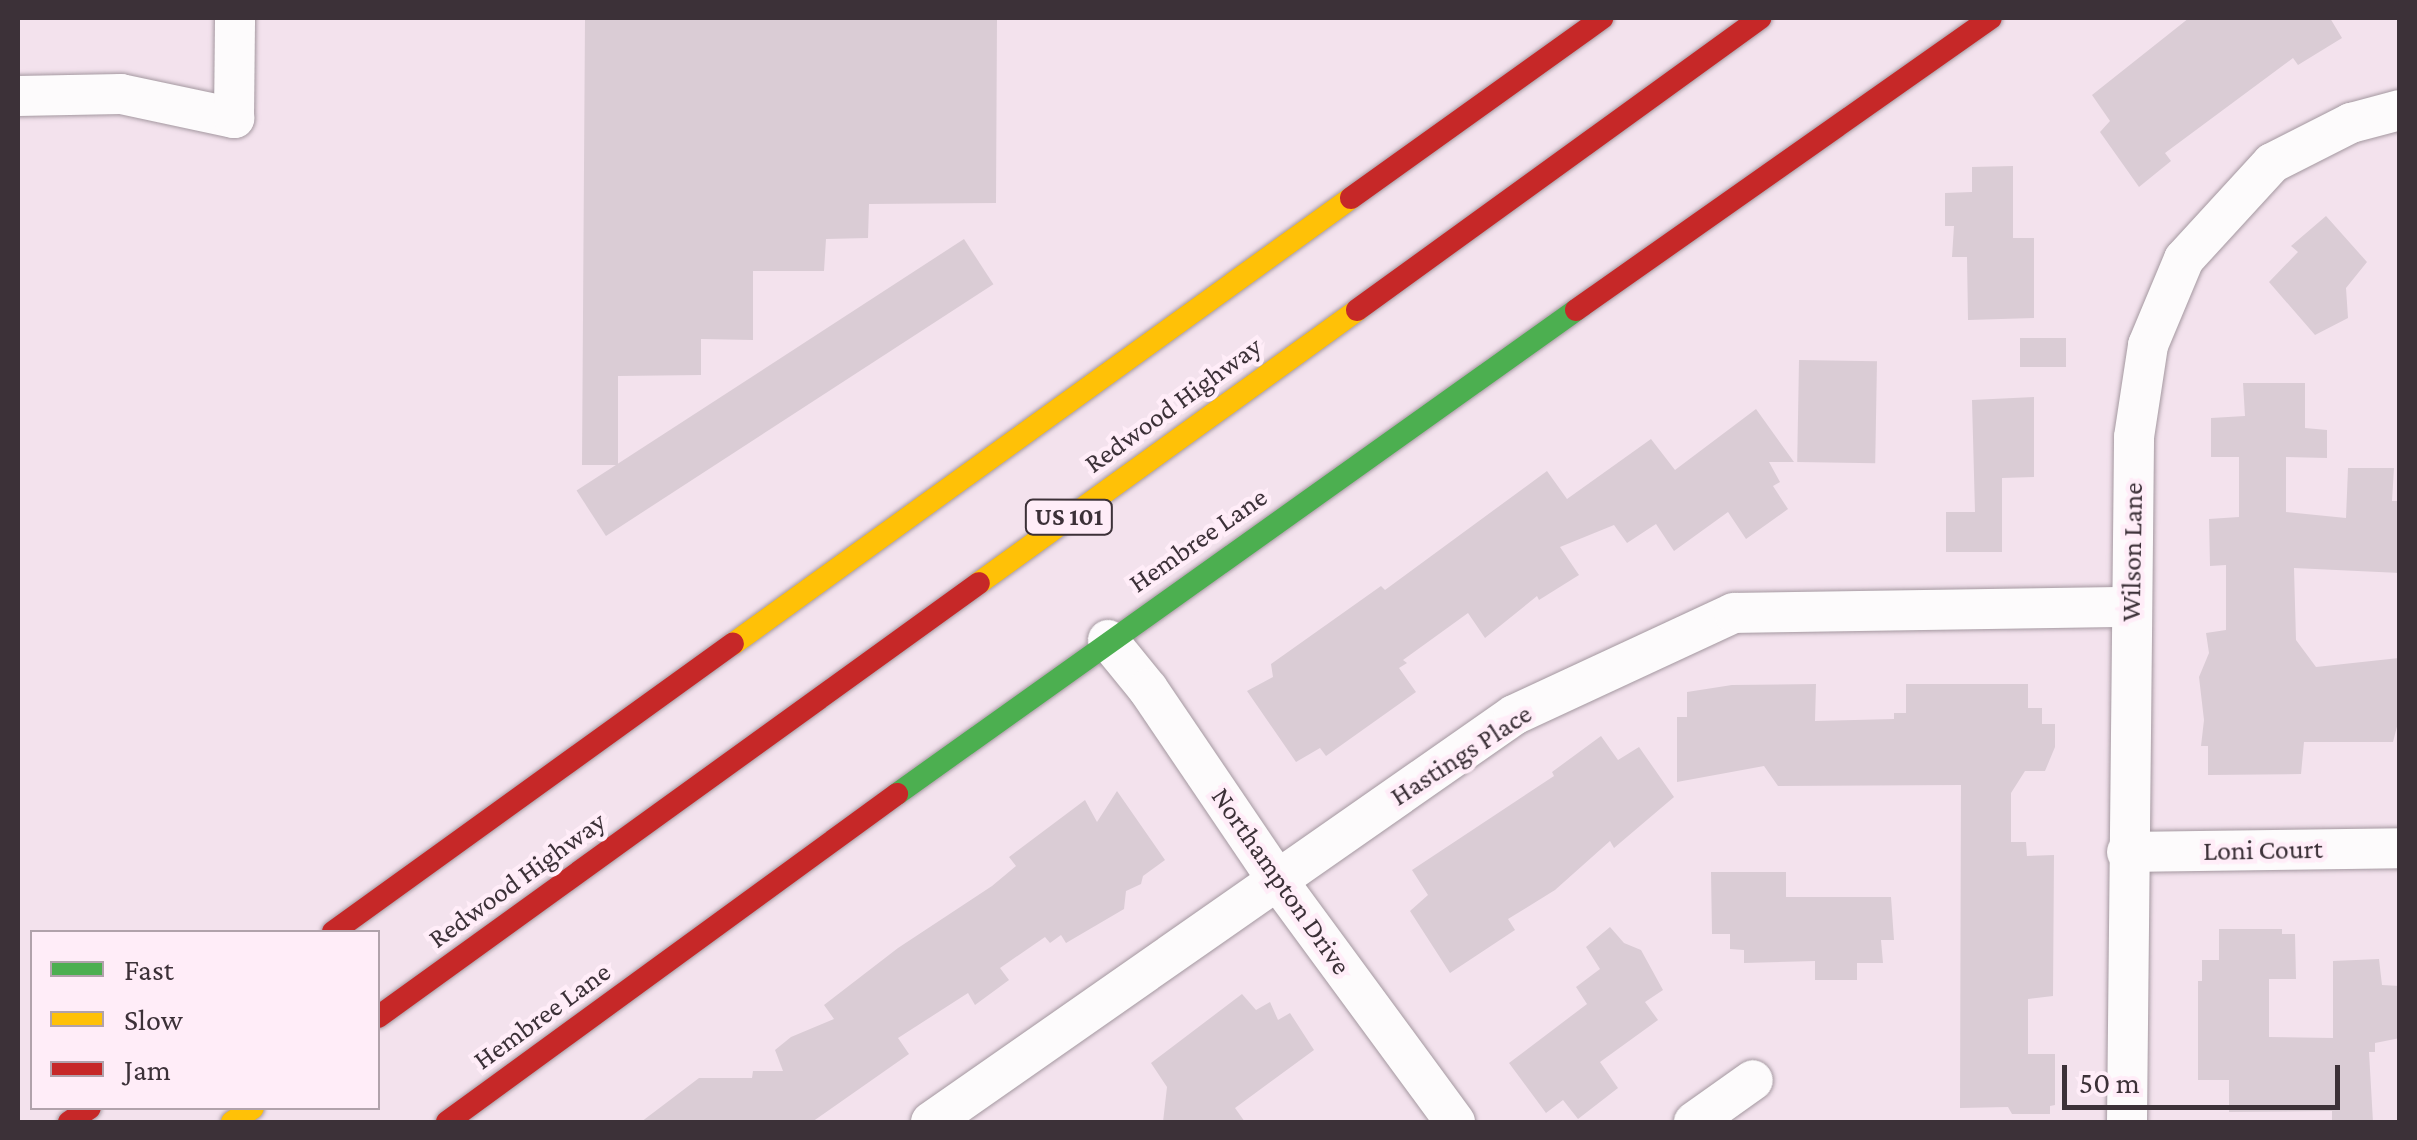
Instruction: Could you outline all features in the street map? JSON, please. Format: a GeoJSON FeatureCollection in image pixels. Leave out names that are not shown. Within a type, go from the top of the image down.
{"type":"FeatureCollection","features":[{"type":"Feature","properties":{"kind":"main road"},"geometry":{"type":"LineString","coordinates":[[335,930],[1602,18]]}},
{"type":"Feature","properties":{"kind":"main road","name":"Redwood Highway"},"geometry":{"type":"LineString","coordinates":[[380,1016],[1761,18]]}},
{"type":"Feature","properties":{"kind":"main road","name":"Hembree Lane"},"geometry":{"type":"LineString","coordinates":[[448,1122],[1108,640],[1991,18]]}},
{"type":"Feature","properties":{"kind":"street"},"geometry":{"type":"LineString","coordinates":[[18,96],[122,94],[234,118],[234,18]]}},
{"type":"Feature","properties":{"kind":"street","name":"Wilson Lane"},"geometry":{"type":"LineString","coordinates":[[2127,1122],[2134,437],[2148,345],[2184,259],[2272,163],[2351,124],[2400,110]]}},
{"type":"Feature","properties":{"kind":"street","name":"Hastings Place"},"geometry":{"type":"LineString","coordinates":[[931,1122],[1514,715],[1734,613],[2130,607]]}},
{"type":"Feature","properties":{"kind":"street","name":"Northampton Drive"},"geometry":{"type":"LineString","coordinates":[[1108,640],[1148,689],[1278,880],[1455,1122]]}},
{"type":"Feature","properties":{"kind":"street","name":"Loni Court"},"geometry":{"type":"LineString","coordinates":[[2127,852],[2400,848]]}},
{"type":"Feature","properties":{"kind":"street"},"geometry":{"type":"LineString","coordinates":[[1694,1122],[1753,1080]]}},
{"type":"Feature","properties":{"kind":"building"},"geometry":{"type":"Polygon","coordinates":[[[585,18],[997,18],[996,203],[869,204],[868,238],[826,239],[824,271],[753,271],[753,340],[701,339],[701,375],[618,376],[618,465],[582,465],[585,18]]]}},
{"type":"Feature","properties":{"kind":"building"},"geometry":{"type":"Polygon","coordinates":[[[2189,18],[2330,18],[2342,38],[2298,65],[2293,58],[2165,153],[2171,161],[2139,187],[2100,132],[2110,121],[2092,95],[2189,18]]]}},
{"type":"Feature","properties":{"kind":"building"},"geometry":{"type":"Polygon","coordinates":[[[2013,166],[2013,238],[2034,238],[2034,318],[1968,320],[1967,257],[1952,257],[1954,226],[1945,226],[1945,193],[1972,192],[1972,167],[2013,166]]]}},
{"type":"Feature","properties":{"kind":"building"},"geometry":{"type":"Polygon","coordinates":[[[2326,216],[2367,262],[2346,288],[2348,318],[2315,335],[2269,282],[2298,252],[2291,246],[2326,216]]]}},
{"type":"Feature","properties":{"kind":"building"},"geometry":{"type":"Polygon","coordinates":[[[964,239],[993,284],[606,536],[577,491],[964,239]]]}},
{"type":"Feature","properties":{"kind":"building"},"geometry":{"type":"Polygon","coordinates":[[[2020,338],[2066,338],[2066,367],[2020,367],[2020,338]]]}},
{"type":"Feature","properties":{"kind":"building"},"geometry":{"type":"Polygon","coordinates":[[[1799,360],[1877,361],[1875,463],[1797,462],[1799,360]]]}},
{"type":"Feature","properties":{"kind":"building"},"geometry":{"type":"Polygon","coordinates":[[[2243,383],[2305,383],[2305,428],[2327,430],[2327,458],[2286,457],[2286,512],[2346,518],[2348,468],[2394,468],[2392,501],[2400,501],[2400,573],[2294,568],[2296,640],[2316,667],[2399,658],[2400,662],[2400,715],[2393,742],[2304,742],[2301,774],[2208,775],[2208,746],[2201,746],[2204,720],[2199,677],[2209,653],[2206,633],[2226,630],[2226,565],[2210,566],[2209,519],[2239,517],[2239,457],[2211,457],[2211,418],[2245,416],[2243,383]]]}},
{"type":"Feature","properties":{"kind":"building"},"geometry":{"type":"Polygon","coordinates":[[[2034,397],[2034,477],[2002,478],[2002,552],[1946,552],[1946,512],[1975,512],[1972,400],[2034,397]]]}},
{"type":"Feature","properties":{"kind":"building"},"geometry":{"type":"Polygon","coordinates":[[[1756,409],[1794,462],[1769,462],[1780,482],[1773,486],[1788,509],[1746,539],[1728,512],[1674,551],[1656,524],[1627,543],[1614,525],[1560,547],[1579,575],[1539,600],[1537,596],[1485,638],[1468,613],[1403,660],[1407,663],[1399,668],[1416,692],[1326,756],[1320,748],[1296,762],[1247,691],[1273,677],[1271,664],[1381,586],[1385,590],[1547,471],[1567,499],[1651,439],[1675,470],[1756,409]]]}},
{"type":"Feature","properties":{"kind":"building"},"geometry":{"type":"Polygon","coordinates":[[[1816,684],[1815,721],[1894,719],[1894,713],[1906,713],[1906,684],[2028,684],[2028,708],[2042,708],[2042,724],[2055,724],[2055,747],[2045,771],[2025,771],[2011,793],[2011,842],[2026,842],[2027,856],[2054,855],[2053,996],[2028,999],[2028,1054],[2055,1054],[2055,1105],[2050,1106],[2050,1114],[2012,1114],[2008,1107],[1960,1108],[1961,785],[1778,786],[1764,766],[1677,782],[1677,717],[1687,717],[1687,692],[1732,685],[1816,684]]]}},
{"type":"Feature","properties":{"kind":"building"},"geometry":{"type":"Polygon","coordinates":[[[1601,736],[1618,760],[1639,747],[1674,797],[1614,848],[1610,841],[1555,890],[1508,919],[1515,930],[1450,973],[1410,911],[1428,895],[1412,870],[1554,776],[1552,772],[1601,736]]]}},
{"type":"Feature","properties":{"kind":"building"},"geometry":{"type":"Polygon","coordinates":[[[1117,791],[1165,860],[1143,876],[1141,884],[1126,891],[1124,909],[1066,943],[1061,935],[1050,943],[1045,937],[1000,968],[1009,980],[975,1005],[968,993],[898,1038],[909,1054],[812,1122],[641,1122],[699,1078],[752,1078],[753,1071],[783,1071],[775,1050],[791,1037],[834,1019],[824,1005],[898,948],[992,886],[1016,866],[1009,857],[1085,800],[1097,822],[1117,791]]]}},
{"type":"Feature","properties":{"kind":"building"},"geometry":{"type":"Polygon","coordinates":[[[1711,872],[1786,872],[1786,897],[1891,897],[1894,940],[1881,940],[1883,963],[1857,963],[1857,980],[1815,980],[1815,961],[1744,963],[1744,950],[1730,949],[1730,934],[1712,934],[1711,872]]]}},
{"type":"Feature","properties":{"kind":"building"},"geometry":{"type":"Polygon","coordinates":[[[1610,927],[1624,943],[1641,950],[1663,990],[1645,1002],[1658,1020],[1600,1062],[1618,1088],[1578,1119],[1563,1100],[1546,1113],[1509,1063],[1587,1004],[1576,987],[1600,969],[1586,947],[1610,927]]]}},
{"type":"Feature","properties":{"kind":"building"},"geometry":{"type":"Polygon","coordinates":[[[2219,929],[2282,929],[2282,934],[2295,934],[2296,979],[2269,979],[2269,1037],[2333,1038],[2333,961],[2379,959],[2382,985],[2400,986],[2400,1038],[2375,1043],[2375,1052],[2369,1052],[2373,1122],[2332,1122],[2332,1111],[2229,1112],[2229,1080],[2198,1080],[2198,981],[2202,981],[2202,960],[2219,960],[2219,929]]]}},
{"type":"Feature","properties":{"kind":"building"},"geometry":{"type":"Polygon","coordinates":[[[1242,994],[1256,1010],[1270,1002],[1278,1020],[1290,1013],[1314,1050],[1235,1108],[1245,1122],[1163,1122],[1167,1087],[1151,1063],[1242,994]]]}},
{"type":"Feature","properties":{"kind":"traffic: fast"},"geometry":{"type":"LineString","coordinates":[[897,794],[1576,310]]}},
{"type":"Feature","properties":{"kind":"traffic: slow"},"geometry":{"type":"LineString","coordinates":[[733,644],[1351,198]]}},
{"type":"Feature","properties":{"kind":"traffic: slow"},"geometry":{"type":"LineString","coordinates":[[979,583],[1357,310]]}},
{"type":"Feature","properties":{"kind":"traffic: slow"},"geometry":{"type":"LineString","coordinates":[[232,1122],[250,1110]]}},
{"type":"Feature","properties":{"kind":"traffic: jam"},"geometry":{"type":"LineString","coordinates":[[1351,198],[1602,18]]}},
{"type":"Feature","properties":{"kind":"traffic: jam"},"geometry":{"type":"LineString","coordinates":[[1357,310],[1761,18]]}},
{"type":"Feature","properties":{"kind":"traffic: jam"},"geometry":{"type":"LineString","coordinates":[[1576,310],[1991,18]]}},
{"type":"Feature","properties":{"kind":"traffic: jam"},"geometry":{"type":"LineString","coordinates":[[380,1016],[979,583]]}},
{"type":"Feature","properties":{"kind":"traffic: jam"},"geometry":{"type":"LineString","coordinates":[[336,930],[733,644]]}},
{"type":"Feature","properties":{"kind":"traffic: jam"},"geometry":{"type":"LineString","coordinates":[[447,1122],[897,794]]}},
{"type":"Feature","properties":{"kind":"traffic: jam"},"geometry":{"type":"LineString","coordinates":[[69,1122],[87,1110]]}}]}
